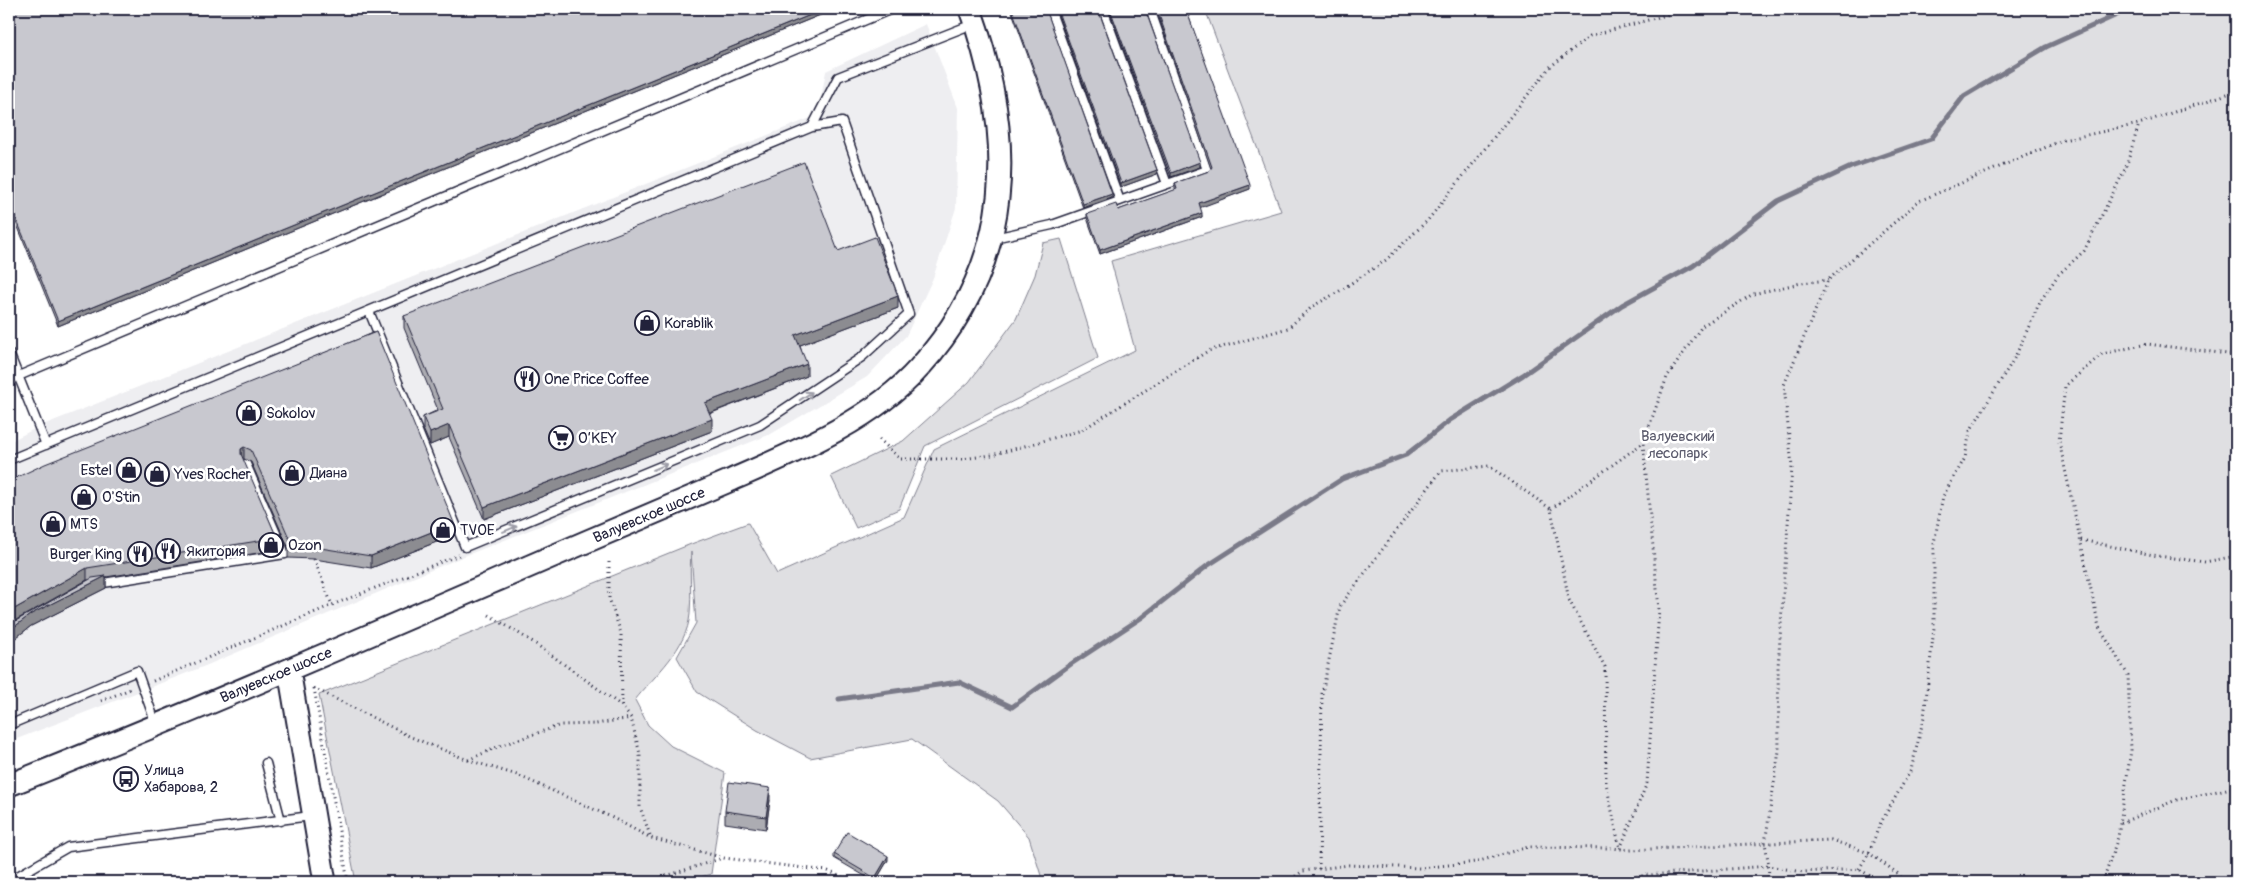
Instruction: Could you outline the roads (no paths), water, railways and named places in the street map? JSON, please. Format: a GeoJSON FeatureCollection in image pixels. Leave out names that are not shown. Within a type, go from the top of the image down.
{"type":"FeatureCollection","features":[{"type":"Feature","properties":{"kind":"main road","name":"Валуевское шоссе"},"geometry":{"type":"LineString","coordinates":[[9,785],[289,670],[793,453],[880,404],[918,369],[948,332],[975,283],[992,238],[998,206],[1000,148],[992,81],[972,16]]}},
{"type":"Feature","properties":{"kind":"main road"},"geometry":{"type":"LineString","coordinates":[[289,670],[324,882]]}},
{"type":"Feature","properties":{"kind":"lane"},"geometry":{"type":"LineString","coordinates":[[9,380],[892,9]]}},
{"type":"Feature","properties":{"kind":"lane"},"geometry":{"type":"LineString","coordinates":[[1050,9],[1120,201]]}},
{"type":"Feature","properties":{"kind":"lane"},"geometry":{"type":"LineString","coordinates":[[1103,9],[1167,184]]}},
{"type":"Feature","properties":{"kind":"lane"},"geometry":{"type":"LineString","coordinates":[[992,238],[1052,225],[1207,170],[1150,9]]}},
{"type":"Feature","properties":{"kind":"lane"},"geometry":{"type":"LineString","coordinates":[[812,127],[838,77],[972,16]]}},
{"type":"Feature","properties":{"kind":"lane"},"geometry":{"type":"LineString","coordinates":[[9,460],[812,127],[842,122],[909,314],[862,357],[760,426],[465,547],[369,311]]}},
{"type":"Feature","properties":{"kind":"lane"},"geometry":{"type":"LineString","coordinates":[[9,353],[46,445]]}},
{"type":"Feature","properties":{"kind":"lane"},"geometry":{"type":"LineString","coordinates":[[90,585],[285,554],[246,464]]}},
{"type":"Feature","properties":{"kind":"lane"},"geometry":{"type":"LineString","coordinates":[[9,725],[138,671],[157,725]]}},
{"type":"Feature","properties":{"kind":"lane"},"geometry":{"type":"LineString","coordinates":[[266,763],[281,821]]}},
{"type":"Feature","properties":{"kind":"lane"},"geometry":{"type":"LineString","coordinates":[[9,881],[68,847],[313,816]]}},
{"type":"Feature","properties":{"kind":"waterway"},"geometry":{"type":"LineString","coordinates":[[839,699],[959,682],[1012,707],[1071,664],[1141,618],[1207,566],[1342,479],[1406,455],[1450,420],[1523,375],[1622,305],[1693,266],[1778,201],[1851,167],[1931,139],[1964,96],[2046,47],[2130,9]]}},
{"type":"Feature","properties":{"kind":"place","name":"Korablik"},"geometry":{"type":"Point","coordinates":[647,323]}},
{"type":"Feature","properties":{"kind":"place","name":"One Price Coffee"},"geometry":{"type":"Point","coordinates":[527,379]}},
{"type":"Feature","properties":{"kind":"place","name":"Sokolov"},"geometry":{"type":"Point","coordinates":[249,413]}},
{"type":"Feature","properties":{"kind":"place","name":"O’KEY"},"geometry":{"type":"Point","coordinates":[561,438]}},
{"type":"Feature","properties":{"kind":"place","name":"Estel"},"geometry":{"type":"Point","coordinates":[129,470]}},
{"type":"Feature","properties":{"kind":"place","name":"Диана"},"geometry":{"type":"Point","coordinates":[292,473]}},
{"type":"Feature","properties":{"kind":"place","name":"Yves Rocher"},"geometry":{"type":"Point","coordinates":[157,474]}},
{"type":"Feature","properties":{"kind":"place","name":"O'Stin"},"geometry":{"type":"Point","coordinates":[84,497]}},
{"type":"Feature","properties":{"kind":"place","name":"MTS"},"geometry":{"type":"Point","coordinates":[53,524]}},
{"type":"Feature","properties":{"kind":"place","name":"TVOE"},"geometry":{"type":"Point","coordinates":[443,530]}},
{"type":"Feature","properties":{"kind":"place","name":"Ozon"},"geometry":{"type":"Point","coordinates":[271,545]}},
{"type":"Feature","properties":{"kind":"place","name":"Якитория"},"geometry":{"type":"Point","coordinates":[168,551]}},
{"type":"Feature","properties":{"kind":"place","name":"Burger King"},"geometry":{"type":"Point","coordinates":[140,554]}},
{"type":"Feature","properties":{"kind":"place","name":"Улица Хабарова, 2"},"geometry":{"type":"Point","coordinates":[126,779]}},
{"type":"Feature","properties":{"kind":"park label","name":"Валуевский лесопарк"},"geometry":{"type":"Point","coordinates":[1678,444]}}]}
